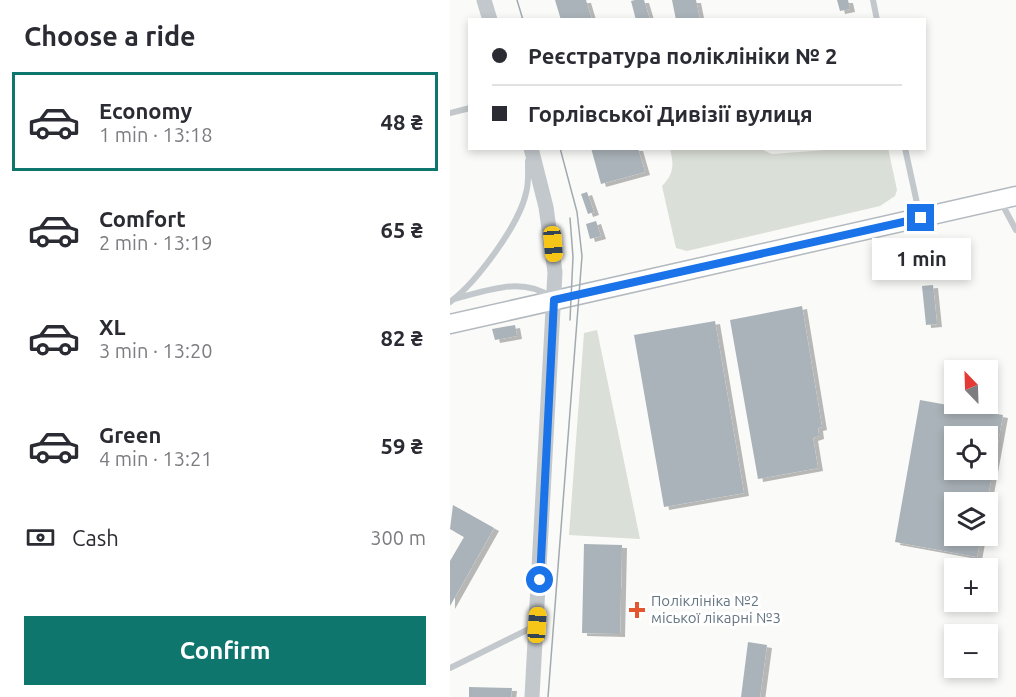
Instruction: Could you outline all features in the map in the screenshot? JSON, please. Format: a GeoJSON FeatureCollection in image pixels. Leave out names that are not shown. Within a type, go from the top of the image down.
{"type":"FeatureCollection","features":[{"type":"Feature","properties":{"kind":"main road"},"geometry":{"type":"LineString","coordinates":[[450,324],[1008,198]]}},
{"type":"Feature","properties":{"kind":"street"},"geometry":{"type":"LineString","coordinates":[[484,0],[489,18]]}},
{"type":"Feature","properties":{"kind":"street"},"geometry":{"type":"LineString","coordinates":[[531,150],[539,172],[553,244],[554,300],[532,697]]}},
{"type":"Feature","properties":{"kind":"lane"},"geometry":{"type":"LineString","coordinates":[[873,0],[877,18]]}},
{"type":"Feature","properties":{"kind":"lane"},"geometry":{"type":"LineString","coordinates":[[450,113],[468,108]]}},
{"type":"Feature","properties":{"kind":"lane"},"geometry":{"type":"LineString","coordinates":[[452,300],[485,266],[520,212],[527,186],[530,150]]}},
{"type":"Feature","properties":{"kind":"lane"},"geometry":{"type":"LineString","coordinates":[[905,150],[921,218]]}},
{"type":"Feature","properties":{"kind":"lane"},"geometry":{"type":"LineString","coordinates":[[1008,198],[1016,230]]}},
{"type":"Feature","properties":{"kind":"lane"},"geometry":{"type":"LineString","coordinates":[[452,300],[508,286],[528,286],[540,289],[554,300]]}},
{"type":"Feature","properties":{"kind":"lane"},"geometry":{"type":"LineString","coordinates":[[450,668],[537,625]]}},
{"type":"Feature","properties":{"kind":"shaded area"},"geometry":{"type":"Polygon","coordinates":[[[670,150],[763,150],[772,154],[825,150],[888,150],[897,190],[895,196],[880,206],[687,251],[676,248],[662,186],[672,169],[670,150]]]}},
{"type":"Feature","properties":{"kind":"shaded area"},"geometry":{"type":"Polygon","coordinates":[[[597,330],[640,539],[569,535],[584,333],[597,330]]]}},
{"type":"Feature","properties":{"kind":"building"},"geometry":{"type":"Polygon","coordinates":[[[555,0],[586,0],[591,18],[560,18],[555,0]]]}},
{"type":"Feature","properties":{"kind":"building"},"geometry":{"type":"Polygon","coordinates":[[[644,0],[649,18],[635,18],[631,1],[644,0]]]}},
{"type":"Feature","properties":{"kind":"building"},"geometry":{"type":"Polygon","coordinates":[[[672,0],[696,0],[700,18],[676,18],[672,0]]]}},
{"type":"Feature","properties":{"kind":"building"},"geometry":{"type":"Polygon","coordinates":[[[837,0],[848,0],[850,9],[840,11],[837,0]]]}},
{"type":"Feature","properties":{"kind":"building"},"geometry":{"type":"Polygon","coordinates":[[[592,150],[639,150],[645,172],[601,184],[592,150]]]}},
{"type":"Feature","properties":{"kind":"building"},"geometry":{"type":"Polygon","coordinates":[[[587,192],[594,212],[588,214],[581,194],[587,192]]]}},
{"type":"Feature","properties":{"kind":"building"},"geometry":{"type":"Polygon","coordinates":[[[596,221],[601,236],[590,239],[586,224],[596,221]]]}},
{"type":"Feature","properties":{"kind":"building"},"geometry":{"type":"Polygon","coordinates":[[[933,285],[937,324],[926,325],[922,286],[933,285]]]}},
{"type":"Feature","properties":{"kind":"building"},"geometry":{"type":"Polygon","coordinates":[[[802,306],[822,427],[818,428],[819,436],[813,438],[818,468],[758,479],[730,320],[802,306]]]}},
{"type":"Feature","properties":{"kind":"building"},"geometry":{"type":"Polygon","coordinates":[[[715,321],[744,493],[664,507],[634,335],[715,321]]]}},
{"type":"Feature","properties":{"kind":"building"},"geometry":{"type":"Polygon","coordinates":[[[515,325],[517,336],[495,340],[492,329],[515,325]]]}},
{"type":"Feature","properties":{"kind":"building"},"geometry":{"type":"Polygon","coordinates":[[[920,400],[944,404],[944,414],[1003,415],[998,442],[998,426],[944,426],[944,480],[991,480],[989,492],[944,492],[944,546],[979,546],[977,557],[895,542],[920,400]]]}},
{"type":"Feature","properties":{"kind":"building"},"geometry":{"type":"Polygon","coordinates":[[[453,505],[494,528],[450,606],[450,561],[464,537],[450,529],[453,505]]]}},
{"type":"Feature","properties":{"kind":"building"},"geometry":{"type":"Polygon","coordinates":[[[584,544],[622,545],[620,634],[582,633],[584,544]]]}},
{"type":"Feature","properties":{"kind":"building"},"geometry":{"type":"Polygon","coordinates":[[[748,642],[767,645],[760,697],[741,697],[748,642]]]}},
{"type":"Feature","properties":{"kind":"building"},"geometry":{"type":"Polygon","coordinates":[[[469,687],[512,688],[511,697],[469,697],[469,687]]]}},
{"type":"Feature","properties":{"kind":"tram line"},"geometry":{"type":"LineString","coordinates":[[517,0],[522,18]]}},
{"type":"Feature","properties":{"kind":"tram line"},"geometry":{"type":"LineString","coordinates":[[548,697],[582,256],[577,212],[561,150]]}},
{"type":"Feature","properties":{"kind":"tram line"},"geometry":{"type":"LineString","coordinates":[[570,218],[573,257],[570,320]]}},
{"type":"Feature","properties":{"kind":"place","name":"Поліклініка №2 міської лікарні №3"},"geometry":{"type":"Point","coordinates":[637,610]}},
{"type":"Feature","properties":{"kind":"route"},"geometry":{"type":"LineString","coordinates":[[540,580],[554,300],[581,292],[921,218]]}}]}
